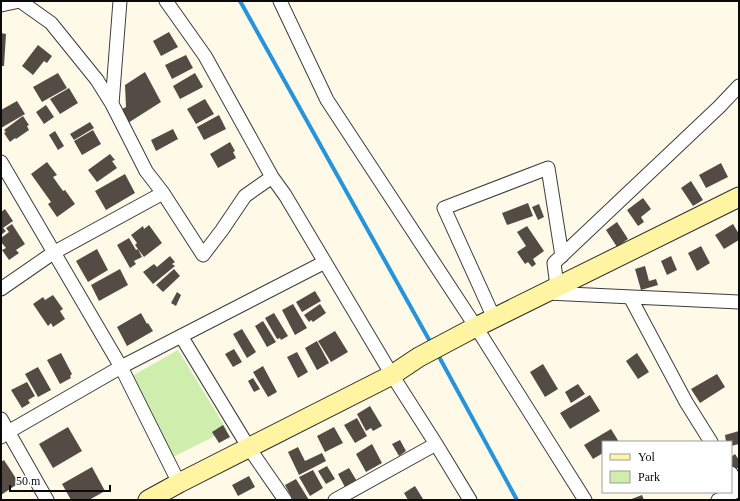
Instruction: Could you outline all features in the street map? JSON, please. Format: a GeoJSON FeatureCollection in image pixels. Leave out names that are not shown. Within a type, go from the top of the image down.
{"type":"FeatureCollection","features":[{"type":"Feature","properties":{"kind":"street"},"geometry":{"type":"LineString","coordinates":[[1,5],[20,1],[51,23],[97,80],[112,104],[146,171],[163,193],[203,255],[245,196],[272,177]]}},
{"type":"Feature","properties":{"kind":"street"},"geometry":{"type":"LineString","coordinates":[[112,104],[120,1]]}},
{"type":"Feature","properties":{"kind":"street"},"geometry":{"type":"LineString","coordinates":[[166,1],[205,56],[272,177],[470,500]]}},
{"type":"Feature","properties":{"kind":"street"},"geometry":{"type":"LineString","coordinates":[[280,1],[327,100],[472,329],[585,500]]}},
{"type":"Feature","properties":{"kind":"street"},"geometry":{"type":"LineString","coordinates":[[551,290],[554,263],[719,107],[739,86]]}},
{"type":"Feature","properties":{"kind":"street"},"geometry":{"type":"LineString","coordinates":[[1,162],[121,367],[179,483]]}},
{"type":"Feature","properties":{"kind":"street"},"geometry":{"type":"LineString","coordinates":[[494,318],[444,208],[548,168],[562,256]]}},
{"type":"Feature","properties":{"kind":"street"},"geometry":{"type":"LineString","coordinates":[[1,289],[53,253],[163,193]]}},
{"type":"Feature","properties":{"kind":"street"},"geometry":{"type":"LineString","coordinates":[[148,500],[392,374],[419,357],[472,329],[739,197]]}},
{"type":"Feature","properties":{"kind":"street"},"geometry":{"type":"LineString","coordinates":[[5,435],[121,367],[325,262]]}},
{"type":"Feature","properties":{"kind":"street"},"geometry":{"type":"LineString","coordinates":[[551,290],[630,297],[739,302]]}},
{"type":"Feature","properties":{"kind":"street"},"geometry":{"type":"LineString","coordinates":[[630,297],[686,402],[710,441]]}},
{"type":"Feature","properties":{"kind":"street"},"geometry":{"type":"LineString","coordinates":[[181,336],[249,448],[284,500]]}},
{"type":"Feature","properties":{"kind":"street"},"geometry":{"type":"LineString","coordinates":[[1,419],[5,435],[47,500]]}},
{"type":"Feature","properties":{"kind":"street"},"geometry":{"type":"LineString","coordinates":[[335,500],[436,444]]}},
{"type":"Feature","properties":{"kind":"street"},"geometry":{"type":"LineString","coordinates":[[732,475],[739,486]]}},
{"type":"Feature","properties":{"kind":"street"},"geometry":{"type":"LineString","coordinates":[[718,500],[739,490]]}},
{"type":"Feature","properties":{"kind":"green space"},"geometry":{"type":"Polygon","coordinates":[[[178,350],[227,430],[173,457],[132,376],[178,350]]]}},
{"type":"Feature","properties":{"kind":"building"},"geometry":{"type":"Polygon","coordinates":[[[169,32],[178,47],[161,56],[153,41],[169,32]]]}},
{"type":"Feature","properties":{"kind":"building"},"geometry":{"type":"Polygon","coordinates":[[[1,33],[6,34],[4,66],[1,66],[1,33]]]}},
{"type":"Feature","properties":{"kind":"building"},"geometry":{"type":"Polygon","coordinates":[[[38,45],[52,56],[47,63],[44,61],[33,75],[22,66],[38,45]]]}},
{"type":"Feature","properties":{"kind":"building"},"geometry":{"type":"Polygon","coordinates":[[[186,55],[193,68],[172,79],[165,65],[186,55]]]}},
{"type":"Feature","properties":{"kind":"building"},"geometry":{"type":"Polygon","coordinates":[[[145,72],[161,102],[128,123],[120,110],[126,107],[125,85],[145,72]]]}},
{"type":"Feature","properties":{"kind":"building"},"geometry":{"type":"Polygon","coordinates":[[[58,73],[67,88],[42,102],[33,87],[58,73]]]}},
{"type":"Feature","properties":{"kind":"building"},"geometry":{"type":"Polygon","coordinates":[[[195,73],[203,87],[180,99],[173,86],[195,73]]]}},
{"type":"Feature","properties":{"kind":"building"},"geometry":{"type":"Polygon","coordinates":[[[69,88],[78,103],[60,114],[50,99],[69,88]]]}},
{"type":"Feature","properties":{"kind":"building"},"geometry":{"type":"Polygon","coordinates":[[[205,99],[214,114],[196,124],[187,109],[205,99]]]}},
{"type":"Feature","properties":{"kind":"building"},"geometry":{"type":"Polygon","coordinates":[[[17,101],[25,114],[1,128],[1,110],[17,101]]]}},
{"type":"Feature","properties":{"kind":"building"},"geometry":{"type":"Polygon","coordinates":[[[46,105],[54,117],[44,124],[36,112],[46,105]]]}},
{"type":"Feature","properties":{"kind":"building"},"geometry":{"type":"Polygon","coordinates":[[[219,115],[226,129],[204,140],[197,127],[219,115]]]}},
{"type":"Feature","properties":{"kind":"building"},"geometry":{"type":"Polygon","coordinates":[[[23,116],[29,125],[27,126],[29,130],[10,142],[4,133],[6,132],[4,130],[23,116]]]}},
{"type":"Feature","properties":{"kind":"building"},"geometry":{"type":"Polygon","coordinates":[[[90,122],[94,128],[74,140],[70,134],[90,122]]]}},
{"type":"Feature","properties":{"kind":"building"},"geometry":{"type":"Polygon","coordinates":[[[173,129],[178,139],[156,151],[151,140],[173,129]]]}},
{"type":"Feature","properties":{"kind":"building"},"geometry":{"type":"Polygon","coordinates":[[[93,130],[101,144],[82,155],[74,141],[93,130]]]}},
{"type":"Feature","properties":{"kind":"building"},"geometry":{"type":"Polygon","coordinates":[[[55,131],[64,146],[58,150],[49,135],[55,131]]]}},
{"type":"Feature","properties":{"kind":"building"},"geometry":{"type":"Polygon","coordinates":[[[230,142],[235,151],[233,152],[236,158],[218,168],[210,154],[230,142]]]}},
{"type":"Feature","properties":{"kind":"building"},"geometry":{"type":"Polygon","coordinates":[[[110,154],[115,160],[112,161],[117,168],[97,182],[88,170],[110,154]]]}},
{"type":"Feature","properties":{"kind":"building"},"geometry":{"type":"Polygon","coordinates":[[[47,162],[57,175],[53,177],[75,204],[57,217],[48,204],[51,202],[31,174],[47,162]]]}},
{"type":"Feature","properties":{"kind":"building"},"geometry":{"type":"Polygon","coordinates":[[[721,163],[728,177],[706,188],[699,175],[721,163]]]}},
{"type":"Feature","properties":{"kind":"building"},"geometry":{"type":"Polygon","coordinates":[[[125,174],[135,193],[106,210],[95,191],[125,174]]]}},
{"type":"Feature","properties":{"kind":"building"},"geometry":{"type":"Polygon","coordinates":[[[691,181],[703,200],[693,206],[681,188],[691,181]]]}},
{"type":"Feature","properties":{"kind":"building"},"geometry":{"type":"Polygon","coordinates":[[[643,198],[651,209],[641,217],[644,222],[638,226],[627,210],[643,198]]]}},
{"type":"Feature","properties":{"kind":"building"},"geometry":{"type":"Polygon","coordinates":[[[528,203],[533,216],[507,225],[502,213],[528,203]]]}},
{"type":"Feature","properties":{"kind":"building"},"geometry":{"type":"Polygon","coordinates":[[[539,204],[544,217],[538,220],[532,207],[539,204]]]}},
{"type":"Feature","properties":{"kind":"building"},"geometry":{"type":"Polygon","coordinates":[[[5,209],[13,221],[3,228],[6,231],[1,235],[1,212],[5,209]]]}},
{"type":"Feature","properties":{"kind":"building"},"geometry":{"type":"Polygon","coordinates":[[[617,222],[628,239],[617,247],[606,230],[617,222]]]}},
{"type":"Feature","properties":{"kind":"building"},"geometry":{"type":"Polygon","coordinates":[[[12,224],[25,244],[16,250],[19,253],[9,260],[2,250],[6,248],[1,242],[1,238],[9,232],[6,228],[12,224]]]}},
{"type":"Feature","properties":{"kind":"building"},"geometry":{"type":"Polygon","coordinates":[[[733,224],[739,234],[739,240],[724,249],[715,235],[733,224]]]}},
{"type":"Feature","properties":{"kind":"building"},"geometry":{"type":"Polygon","coordinates":[[[149,225],[162,243],[144,257],[135,245],[137,243],[131,235],[143,226],[144,229],[149,225]]]}},
{"type":"Feature","properties":{"kind":"building"},"geometry":{"type":"Polygon","coordinates":[[[527,226],[544,251],[533,259],[536,264],[532,267],[528,262],[525,264],[517,252],[526,246],[517,232],[527,226]]]}},
{"type":"Feature","properties":{"kind":"building"},"geometry":{"type":"Polygon","coordinates":[[[129,238],[136,250],[138,249],[142,257],[134,261],[136,264],[130,268],[117,245],[129,238]]]}},
{"type":"Feature","properties":{"kind":"building"},"geometry":{"type":"Polygon","coordinates":[[[701,246],[710,263],[697,271],[688,253],[701,246]]]}},
{"type":"Feature","properties":{"kind":"building"},"geometry":{"type":"Polygon","coordinates":[[[97,249],[108,270],[88,282],[76,261],[97,249]]]}},
{"type":"Feature","properties":{"kind":"building"},"geometry":{"type":"Polygon","coordinates":[[[170,256],[175,262],[172,264],[175,266],[153,284],[143,272],[154,264],[157,267],[170,256]]]}},
{"type":"Feature","properties":{"kind":"building"},"geometry":{"type":"Polygon","coordinates":[[[671,256],[677,270],[667,275],[661,261],[671,256]]]}},
{"type":"Feature","properties":{"kind":"building"},"geometry":{"type":"Polygon","coordinates":[[[645,266],[649,281],[656,279],[658,285],[641,290],[635,269],[645,266]]]}},
{"type":"Feature","properties":{"kind":"building"},"geometry":{"type":"Polygon","coordinates":[[[120,269],[128,285],[99,301],[91,285],[120,269]]]}},
{"type":"Feature","properties":{"kind":"building"},"geometry":{"type":"Polygon","coordinates":[[[174,269],[180,276],[163,292],[156,285],[174,269]]]}},
{"type":"Feature","properties":{"kind":"building"},"geometry":{"type":"Polygon","coordinates":[[[315,291],[321,301],[302,312],[296,302],[315,291]]]}},
{"type":"Feature","properties":{"kind":"building"},"geometry":{"type":"Polygon","coordinates":[[[177,292],[181,295],[176,306],[171,303],[177,292]]]}},
{"type":"Feature","properties":{"kind":"building"},"geometry":{"type":"Polygon","coordinates":[[[53,295],[63,309],[60,311],[65,319],[53,327],[51,323],[48,326],[33,304],[43,297],[45,300],[53,295]]]}},
{"type":"Feature","properties":{"kind":"building"},"geometry":{"type":"Polygon","coordinates":[[[293,304],[307,328],[295,335],[282,310],[293,304]]]}},
{"type":"Feature","properties":{"kind":"building"},"geometry":{"type":"Polygon","coordinates":[[[320,304],[326,313],[313,322],[311,320],[309,322],[304,315],[320,304]]]}},
{"type":"Feature","properties":{"kind":"building"},"geometry":{"type":"Polygon","coordinates":[[[141,313],[153,331],[127,346],[117,327],[141,313]]]}},
{"type":"Feature","properties":{"kind":"building"},"geometry":{"type":"Polygon","coordinates":[[[274,313],[288,336],[281,340],[280,338],[277,339],[265,318],[274,313]]]}},
{"type":"Feature","properties":{"kind":"building"},"geometry":{"type":"Polygon","coordinates":[[[263,321],[276,342],[267,347],[255,326],[263,321]]]}},
{"type":"Feature","properties":{"kind":"building"},"geometry":{"type":"Polygon","coordinates":[[[242,329],[256,352],[247,358],[233,334],[242,329]]]}},
{"type":"Feature","properties":{"kind":"building"},"geometry":{"type":"Polygon","coordinates":[[[335,331],[348,352],[331,362],[318,341],[335,331]]]}},
{"type":"Feature","properties":{"kind":"building"},"geometry":{"type":"Polygon","coordinates":[[[317,341],[329,363],[317,370],[305,348],[317,341]]]}},
{"type":"Feature","properties":{"kind":"building"},"geometry":{"type":"Polygon","coordinates":[[[234,349],[242,362],[233,367],[225,354],[234,349]]]}},
{"type":"Feature","properties":{"kind":"building"},"geometry":{"type":"Polygon","coordinates":[[[297,352],[308,372],[298,378],[287,357],[297,352]]]}},
{"type":"Feature","properties":{"kind":"building"},"geometry":{"type":"Polygon","coordinates":[[[61,353],[72,374],[70,376],[71,378],[60,384],[47,360],[61,353]]]}},
{"type":"Feature","properties":{"kind":"building"},"geometry":{"type":"Polygon","coordinates":[[[637,353],[649,372],[638,379],[626,361],[637,353]]]}},
{"type":"Feature","properties":{"kind":"building"},"geometry":{"type":"Polygon","coordinates":[[[543,364],[558,389],[545,397],[530,372],[543,364]]]}},
{"type":"Feature","properties":{"kind":"building"},"geometry":{"type":"Polygon","coordinates":[[[263,366],[277,392],[268,397],[253,372],[263,366]]]}},
{"type":"Feature","properties":{"kind":"building"},"geometry":{"type":"Polygon","coordinates":[[[38,367],[51,390],[38,397],[25,374],[38,367]]]}},
{"type":"Feature","properties":{"kind":"building"},"geometry":{"type":"Polygon","coordinates":[[[717,374],[725,387],[700,403],[691,389],[717,374]]]}},
{"type":"Feature","properties":{"kind":"building"},"geometry":{"type":"Polygon","coordinates":[[[253,378],[260,389],[254,392],[248,381],[253,378]]]}},
{"type":"Feature","properties":{"kind":"building"},"geometry":{"type":"Polygon","coordinates":[[[27,382],[35,396],[28,400],[30,403],[22,408],[11,390],[27,382]]]}},
{"type":"Feature","properties":{"kind":"building"},"geometry":{"type":"Polygon","coordinates":[[[578,384],[585,394],[571,403],[565,392],[578,384]]]}},
{"type":"Feature","properties":{"kind":"building"},"geometry":{"type":"Polygon","coordinates":[[[590,395],[600,411],[570,429],[560,413],[590,395]]]}},
{"type":"Feature","properties":{"kind":"building"},"geometry":{"type":"Polygon","coordinates":[[[370,406],[382,426],[373,431],[371,428],[366,431],[357,414],[370,406]]]}},
{"type":"Feature","properties":{"kind":"building"},"geometry":{"type":"Polygon","coordinates":[[[357,418],[367,436],[355,443],[344,425],[357,418]]]}},
{"type":"Feature","properties":{"kind":"building"},"geometry":{"type":"Polygon","coordinates":[[[223,425],[230,437],[219,443],[212,432],[223,425]]]}},
{"type":"Feature","properties":{"kind":"building"},"geometry":{"type":"Polygon","coordinates":[[[68,427],[82,451],[53,468],[39,444],[68,427]]]}},
{"type":"Feature","properties":{"kind":"building"},"geometry":{"type":"Polygon","coordinates":[[[334,427],[343,443],[325,452],[317,436],[334,427]]]}},
{"type":"Feature","properties":{"kind":"building"},"geometry":{"type":"Polygon","coordinates":[[[611,429],[618,441],[602,441],[602,454],[593,459],[584,445],[611,429]]]}},
{"type":"Feature","properties":{"kind":"building"},"geometry":{"type":"Polygon","coordinates":[[[739,431],[739,444],[732,446],[732,441],[726,441],[725,435],[739,431]]]}},
{"type":"Feature","properties":{"kind":"building"},"geometry":{"type":"Polygon","coordinates":[[[400,440],[406,451],[399,456],[392,444],[400,440]]]}},
{"type":"Feature","properties":{"kind":"building"},"geometry":{"type":"Polygon","coordinates":[[[372,444],[382,463],[366,472],[356,454],[372,444]]]}},
{"type":"Feature","properties":{"kind":"building"},"geometry":{"type":"Polygon","coordinates":[[[298,447],[305,461],[322,453],[326,461],[299,475],[288,452],[298,447]]]}},
{"type":"Feature","properties":{"kind":"building"},"geometry":{"type":"Polygon","coordinates":[[[735,454],[739,460],[739,467],[735,470],[732,466],[732,456],[735,454]]]}},
{"type":"Feature","properties":{"kind":"building"},"geometry":{"type":"Polygon","coordinates":[[[4,460],[19,483],[1,495],[1,462],[4,460]]]}},
{"type":"Feature","properties":{"kind":"building"},"geometry":{"type":"Polygon","coordinates":[[[327,466],[335,479],[326,484],[318,471],[327,466]]]}},
{"type":"Feature","properties":{"kind":"building"},"geometry":{"type":"Polygon","coordinates":[[[92,467],[105,491],[89,500],[71,500],[62,484],[92,467]]]}},
{"type":"Feature","properties":{"kind":"building"},"geometry":{"type":"Polygon","coordinates":[[[349,468],[358,483],[346,489],[338,474],[349,468]]]}},
{"type":"Feature","properties":{"kind":"building"},"geometry":{"type":"Polygon","coordinates":[[[313,470],[323,488],[310,496],[299,477],[313,470]]]}},
{"type":"Feature","properties":{"kind":"building"},"geometry":{"type":"Polygon","coordinates":[[[249,476],[255,487],[238,496],[232,485],[249,476]]]}},
{"type":"Feature","properties":{"kind":"building"},"geometry":{"type":"Polygon","coordinates":[[[296,479],[309,500],[293,500],[285,485],[296,479]]]}},
{"type":"Feature","properties":{"kind":"building"},"geometry":{"type":"Polygon","coordinates":[[[415,486],[423,499],[408,500],[404,493],[415,486]]]}},
{"type":"Feature","properties":{"kind":"building"},"geometry":{"type":"Polygon","coordinates":[[[642,495],[644,500],[629,500],[642,495]]]}},
{"type":"Feature","properties":{"kind":"waterway"},"geometry":{"type":"LineString","coordinates":[[240,1],[432,345]]}},
{"type":"Feature","properties":{"kind":"waterway"},"geometry":{"type":"LineString","coordinates":[[437,353],[517,500]]}}]}
